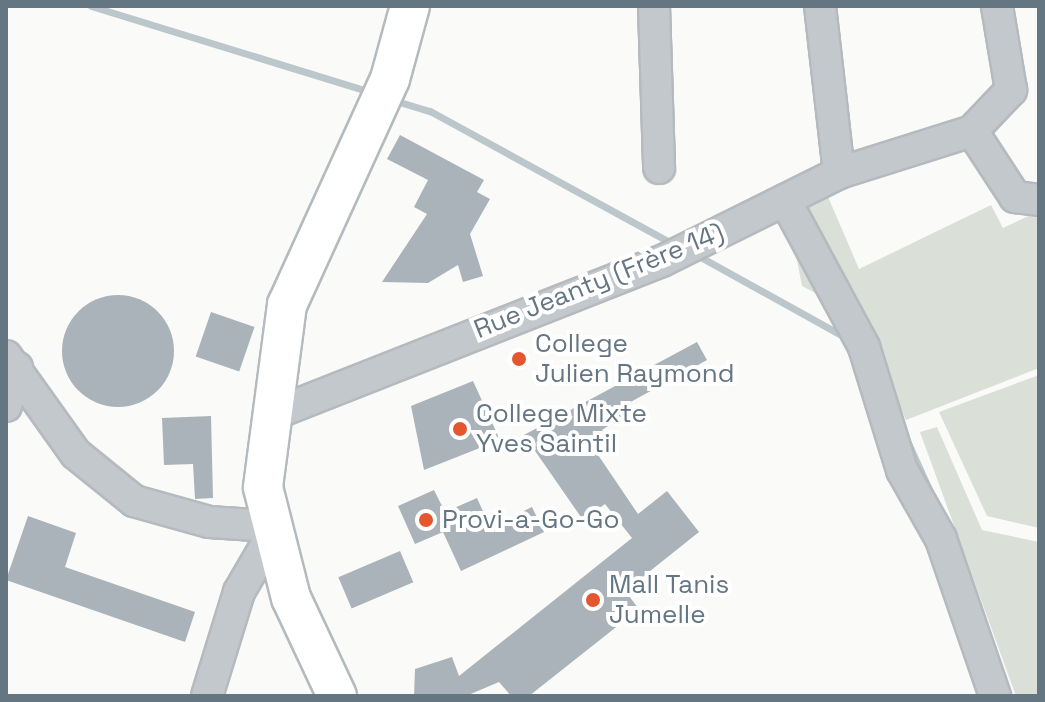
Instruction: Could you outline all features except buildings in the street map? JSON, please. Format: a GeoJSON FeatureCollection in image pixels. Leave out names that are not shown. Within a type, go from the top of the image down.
{"type":"FeatureCollection","features":[{"type":"Feature","properties":{"kind":"main road"},"geometry":{"type":"LineString","coordinates":[[337,696],[291,598],[271,530],[263,487],[287,305],[390,79],[410,6]]}},
{"type":"Feature","properties":{"kind":"street"},"geometry":{"type":"LineString","coordinates":[[654,6],[659,168]]}},
{"type":"Feature","properties":{"kind":"street"},"geometry":{"type":"LineString","coordinates":[[820,6],[839,173]]}},
{"type":"Feature","properties":{"kind":"street"},"geometry":{"type":"LineString","coordinates":[[997,6],[1011,90],[972,131],[1015,197],[1039,200]]}},
{"type":"Feature","properties":{"kind":"street","name":"Rue Jeanty (Frère 14)"},"geometry":{"type":"LineString","coordinates":[[271,415],[662,261],[839,173],[972,131]]}},
{"type":"Feature","properties":{"kind":"street"},"geometry":{"type":"LineString","coordinates":[[785,200],[864,347],[902,470],[941,539],[995,696]]}},
{"type":"Feature","properties":{"kind":"street"},"geometry":{"type":"LineString","coordinates":[[6,406],[12,362]]}},
{"type":"Feature","properties":{"kind":"street"},"geometry":{"type":"LineString","coordinates":[[12,362],[76,454],[134,501],[209,522],[271,530],[239,592],[207,696]]}},
{"type":"Feature","properties":{"kind":"shaded area"},"geometry":{"type":"Polygon","coordinates":[[[826,192],[859,269],[991,205],[1003,228],[1039,211],[1039,368],[906,420],[873,346],[838,305],[802,286],[787,209],[826,192]]]}},
{"type":"Feature","properties":{"kind":"shaded area"},"geometry":{"type":"Polygon","coordinates":[[[1039,375],[1039,528],[987,516],[939,412],[1039,375]]]}},
{"type":"Feature","properties":{"kind":"shaded area"},"geometry":{"type":"Polygon","coordinates":[[[937,427],[982,530],[1039,542],[1039,696],[1016,696],[920,432],[937,427]]]}},
{"type":"Feature","properties":{"kind":"waterway"},"geometry":{"type":"LineString","coordinates":[[91,6],[370,92]]}},
{"type":"Feature","properties":{"kind":"waterway"},"geometry":{"type":"LineString","coordinates":[[393,100],[430,111],[677,246]]}},
{"type":"Feature","properties":{"kind":"waterway"},"geometry":{"type":"LineString","coordinates":[[695,254],[845,337]]}},
{"type":"Feature","properties":{"kind":"waterway"},"geometry":{"type":"LineString","coordinates":[[908,443],[931,494]]}},
{"type":"Feature","properties":{"kind":"place","name":"College Julien Raymond"},"geometry":{"type":"Point","coordinates":[519,359]}},
{"type":"Feature","properties":{"kind":"place","name":"College Mixte Yves Saintil"},"geometry":{"type":"Point","coordinates":[460,429]}},
{"type":"Feature","properties":{"kind":"place","name":"Provi-a-Go-Go"},"geometry":{"type":"Point","coordinates":[426,520]}},
{"type":"Feature","properties":{"kind":"place","name":"Mall Tanis Jumelle"},"geometry":{"type":"Point","coordinates":[593,600]}}]}
